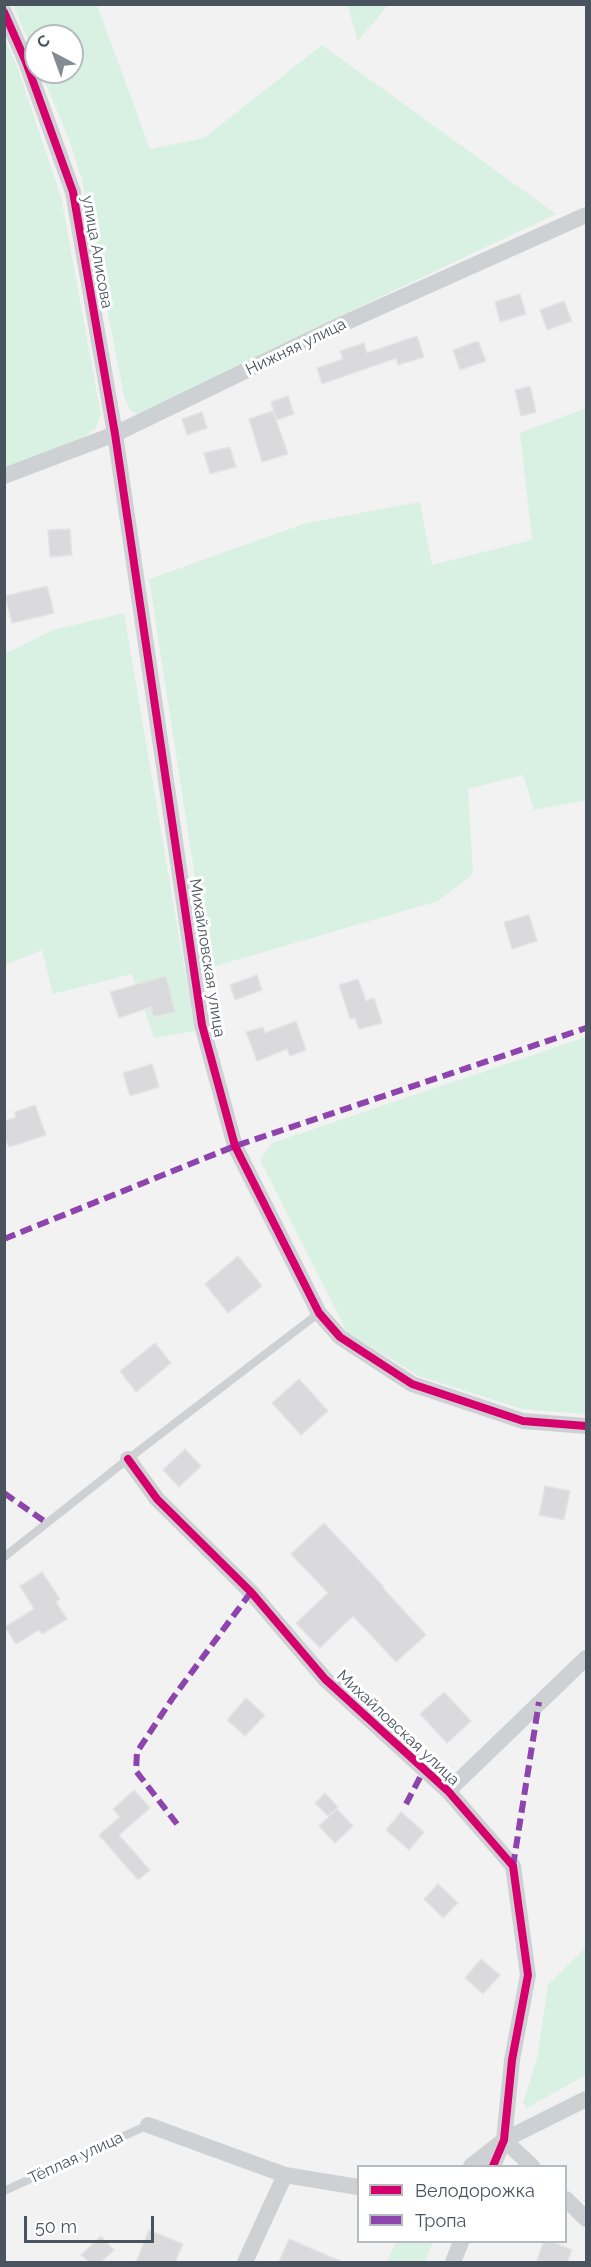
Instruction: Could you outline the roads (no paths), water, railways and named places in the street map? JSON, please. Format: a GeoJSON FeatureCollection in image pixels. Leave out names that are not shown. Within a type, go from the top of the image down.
{"type":"FeatureCollection","features":[{"type":"Feature","properties":{"kind":"street","name":"улица Алисова"},"geometry":{"type":"LineString","coordinates":[[4,12],[26,62],[73,192],[115,434]]}},
{"type":"Feature","properties":{"kind":"street","name":"Нижняя улица"},"geometry":{"type":"LineString","coordinates":[[4,476],[115,434],[340,325],[586,215]]}},
{"type":"Feature","properties":{"kind":"street","name":"Михайловская улица"},"geometry":{"type":"LineString","coordinates":[[115,434],[202,1025],[236,1146],[319,1313],[340,1337],[412,1384],[523,1421],[586,1426]]}},
{"type":"Feature","properties":{"kind":"street","name":"Михайловская улица"},"geometry":{"type":"LineString","coordinates":[[128,1460],[157,1499],[251,1592],[326,1679],[448,1791],[513,1866],[528,1975],[512,2060],[504,2140],[493,2165]]}},
{"type":"Feature","properties":{"kind":"street","name":"Михайловская улица"},"geometry":{"type":"LineString","coordinates":[[448,1791],[586,1658]]}},
{"type":"Feature","properties":{"kind":"street"},"geometry":{"type":"LineString","coordinates":[[472,2165],[504,2140],[586,2098]]}},
{"type":"Feature","properties":{"kind":"street"},"geometry":{"type":"LineString","coordinates":[[148,2125],[285,2175],[357,2187]]}},
{"type":"Feature","properties":{"kind":"street"},"geometry":{"type":"LineString","coordinates":[[504,2140],[531,2165]]}},
{"type":"Feature","properties":{"kind":"street"},"geometry":{"type":"LineString","coordinates":[[244,2262],[285,2175]]}},
{"type":"Feature","properties":{"kind":"street"},"geometry":{"type":"LineString","coordinates":[[567,2200],[586,2219]]}},
{"type":"Feature","properties":{"kind":"street"},"geometry":{"type":"LineString","coordinates":[[453,2262],[460,2243]]}},
{"type":"Feature","properties":{"kind":"lane"},"geometry":{"type":"LineString","coordinates":[[4,1557],[319,1313]]}},
{"type":"Feature","properties":{"kind":"lane","name":"Тёплая улица"},"geometry":{"type":"LineString","coordinates":[[4,2191],[148,2125]]}}]}
